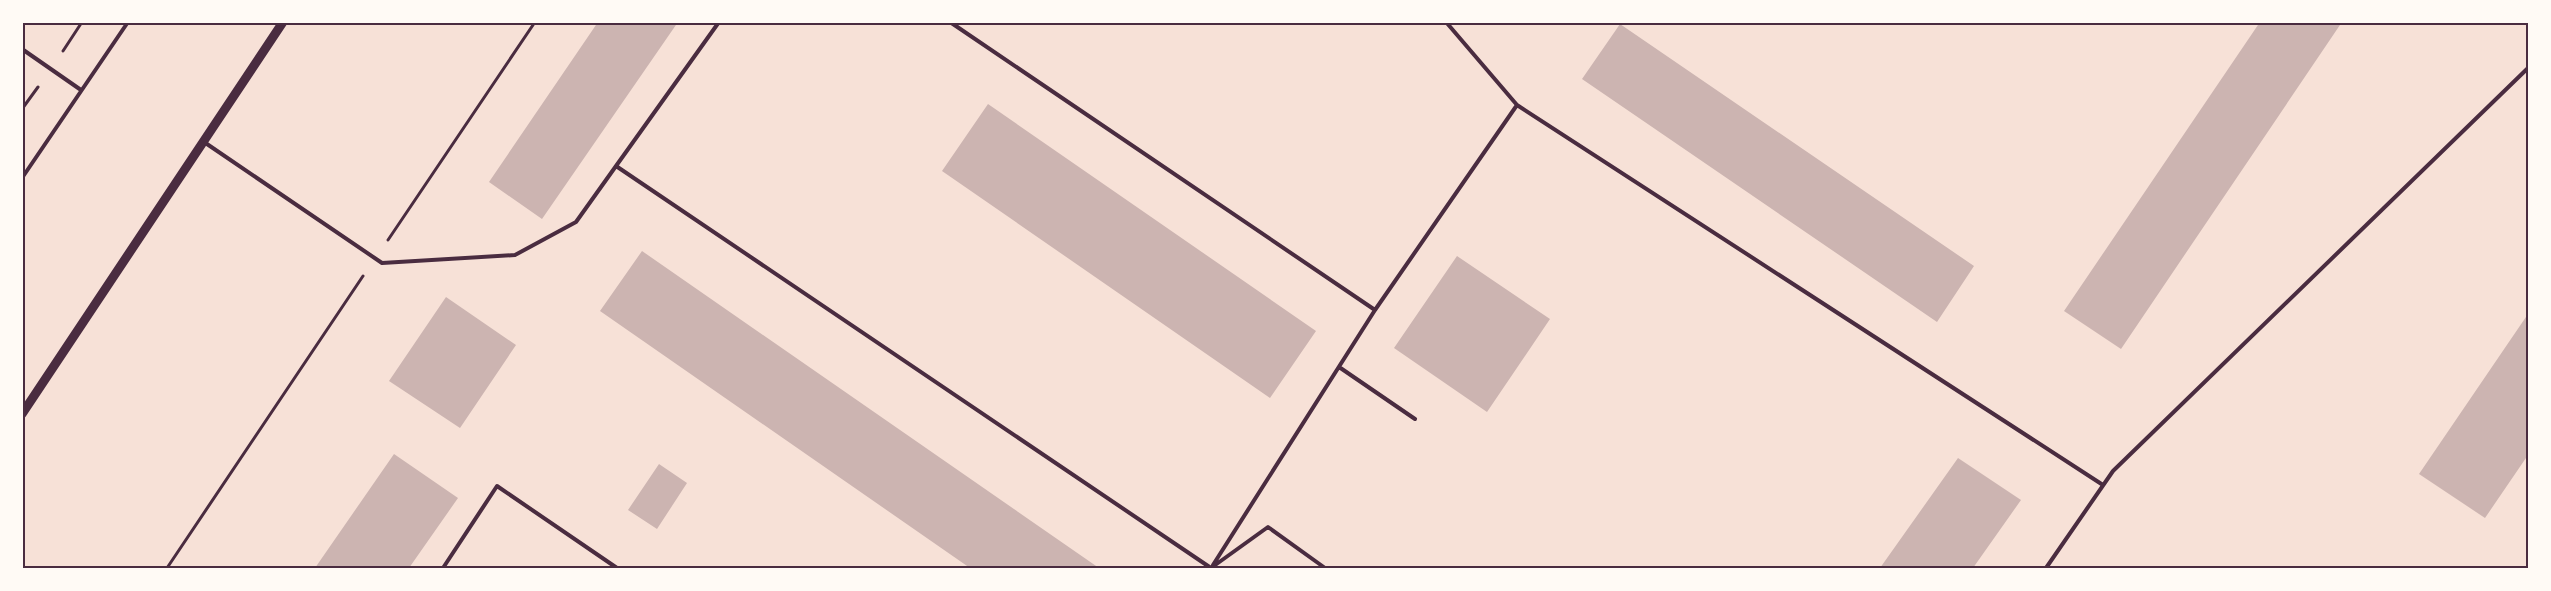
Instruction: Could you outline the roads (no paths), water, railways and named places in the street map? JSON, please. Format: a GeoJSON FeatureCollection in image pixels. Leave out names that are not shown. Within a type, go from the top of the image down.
{"type":"FeatureCollection","features":[{"type":"Feature","properties":{"kind":"street"},"geometry":{"type":"LineString","coordinates":[[22,414],[283,22]]}},
{"type":"Feature","properties":{"kind":"lane"},"geometry":{"type":"LineString","coordinates":[[22,178],[128,22]]}},
{"type":"Feature","properties":{"kind":"lane"},"geometry":{"type":"LineString","coordinates":[[204,142],[382,263],[516,255],[576,222],[719,22]]}},
{"type":"Feature","properties":{"kind":"lane"},"geometry":{"type":"LineString","coordinates":[[950,22],[1375,310]]}},
{"type":"Feature","properties":{"kind":"lane"},"geometry":{"type":"LineString","coordinates":[[1446,22],[1517,105],[2103,485]]}},
{"type":"Feature","properties":{"kind":"lane"},"geometry":{"type":"LineString","coordinates":[[22,49],[82,90]]}},
{"type":"Feature","properties":{"kind":"lane"},"geometry":{"type":"LineString","coordinates":[[2046,568],[2113,471],[2528,68]]}},
{"type":"Feature","properties":{"kind":"lane"},"geometry":{"type":"LineString","coordinates":[[1211,568],[1375,310],[1517,105]]}},
{"type":"Feature","properties":{"kind":"lane"},"geometry":{"type":"LineString","coordinates":[[616,166],[1211,568]]}},
{"type":"Feature","properties":{"kind":"lane"},"geometry":{"type":"LineString","coordinates":[[1339,367],[1415,418]]}},
{"type":"Feature","properties":{"kind":"lane"},"geometry":{"type":"LineString","coordinates":[[443,568],[497,486],[618,568]]}},
{"type":"Feature","properties":{"kind":"lane"},"geometry":{"type":"LineString","coordinates":[[1211,568],[1268,527],[1325,568]]}}]}
